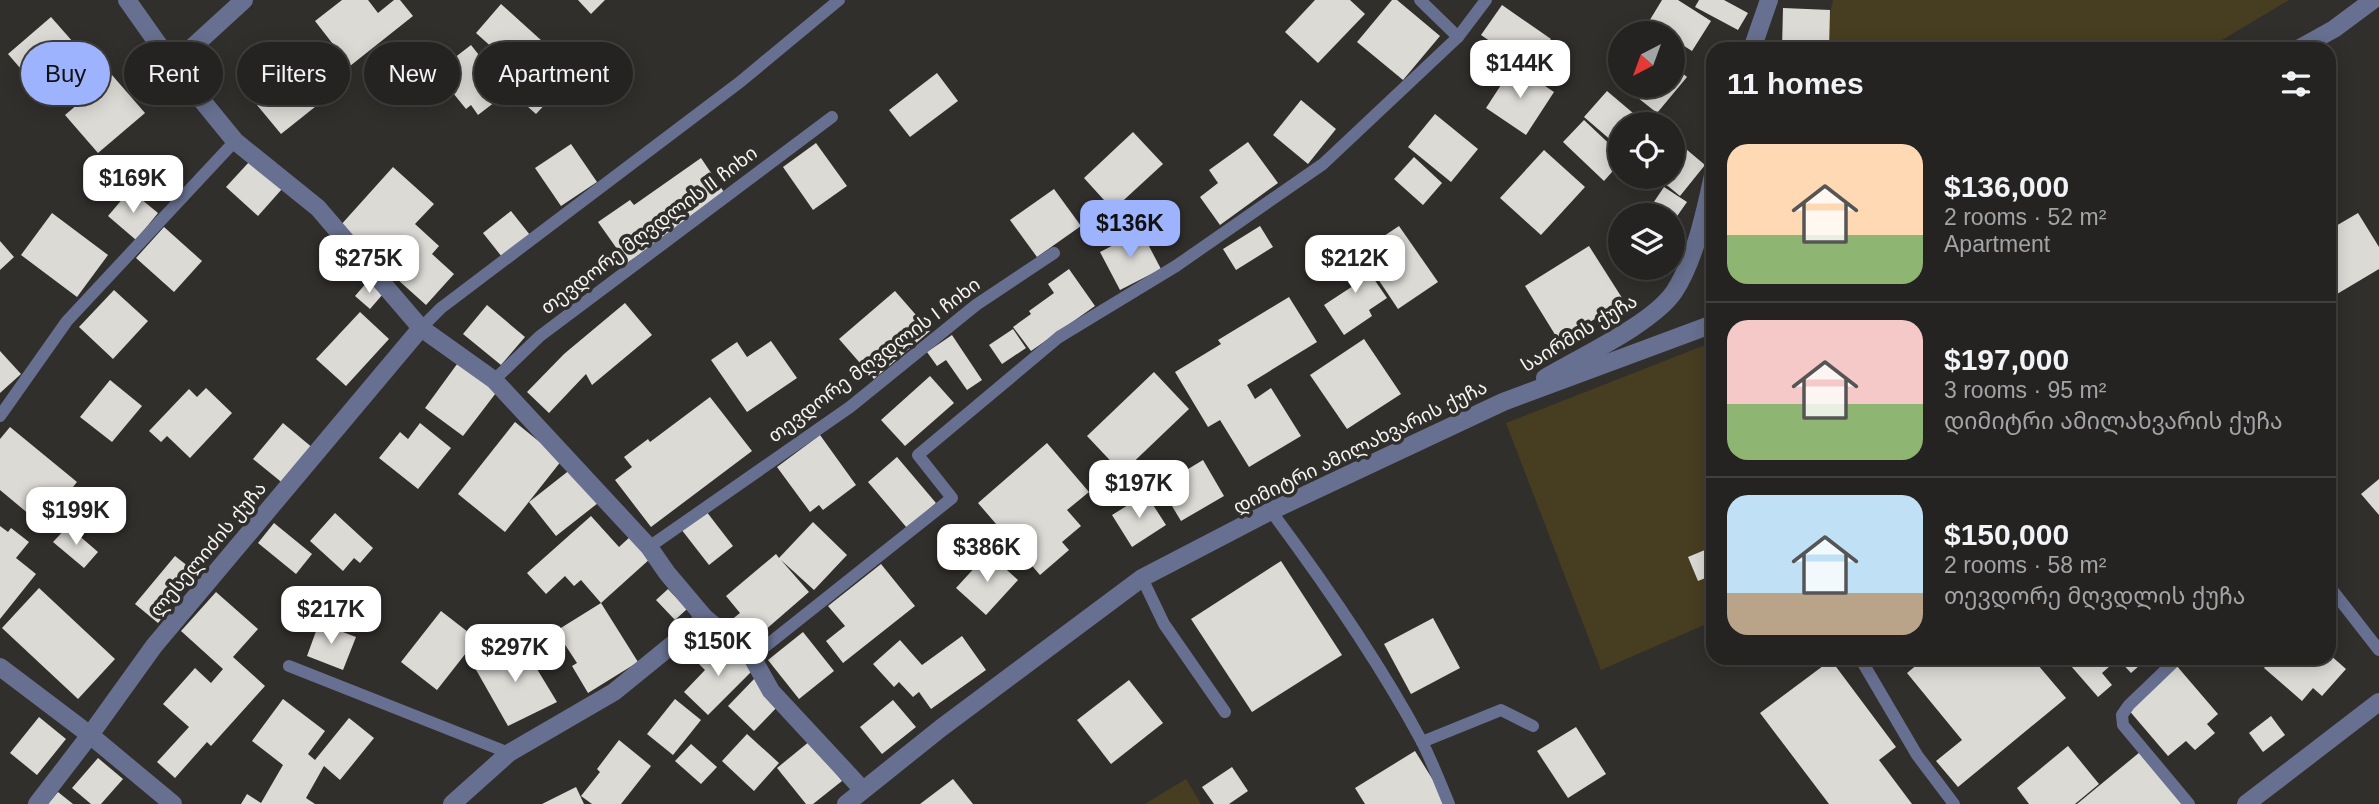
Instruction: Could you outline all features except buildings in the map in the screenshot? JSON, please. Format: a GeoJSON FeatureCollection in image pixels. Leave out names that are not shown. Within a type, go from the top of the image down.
{"type":"FeatureCollection","features":[{"type":"Feature","properties":{"kind":"street"},"geometry":{"type":"LineString","coordinates":[[127,0],[157,42]]}},
{"type":"Feature","properties":{"kind":"street"},"geometry":{"type":"LineString","coordinates":[[198,42],[244,0]]}},
{"type":"Feature","properties":{"kind":"street"},"geometry":{"type":"LineString","coordinates":[[1754,42],[1769,0]]}},
{"type":"Feature","properties":{"kind":"street"},"geometry":{"type":"LineString","coordinates":[[2311,42],[2334,29],[2373,0]]}},
{"type":"Feature","properties":{"kind":"street"},"geometry":{"type":"LineString","coordinates":[[206,105],[235,141],[318,208],[421,328],[495,380],[649,547],[705,618],[752,657],[771,691],[862,789]]}},
{"type":"Feature","properties":{"kind":"street","name":"საირმის ქუჩა"},"geometry":{"type":"LineString","coordinates":[[1503,402],[1650,316],[1673,294],[1684,274],[1706,207]]}},
{"type":"Feature","properties":{"kind":"street","name":"დიმიტრი ამილახვარის ქუჩა"},"geometry":{"type":"LineString","coordinates":[[846,804],[940,727],[1142,578],[1271,512],[1503,402],[1706,327]]}},
{"type":"Feature","properties":{"kind":"street","name":"ლესელიძის ქუჩა"},"geometry":{"type":"LineString","coordinates":[[37,804],[154,646],[421,328]]}},
{"type":"Feature","properties":{"kind":"street"},"geometry":{"type":"LineString","coordinates":[[452,804],[509,753],[614,692],[705,618]]}},
{"type":"Feature","properties":{"kind":"street"},"geometry":{"type":"LineString","coordinates":[[0,667],[90,735],[173,804]]}},
{"type":"Feature","properties":{"kind":"street"},"geometry":{"type":"LineString","coordinates":[[2246,804],[2379,702]]}},
{"type":"Feature","properties":{"kind":"lane"},"geometry":{"type":"LineString","coordinates":[[421,328],[451,300],[740,82],[839,0]]}},
{"type":"Feature","properties":{"kind":"lane"},"geometry":{"type":"LineString","coordinates":[[1420,0],[1458,37]]}},
{"type":"Feature","properties":{"kind":"lane"},"geometry":{"type":"LineString","coordinates":[[752,657],[952,498],[918,455],[1059,337],[1176,266],[1323,164],[1458,37],[1486,0]]}},
{"type":"Feature","properties":{"kind":"lane","name":"თევდორე მღვდლის II ჩიხი"},"geometry":{"type":"LineString","coordinates":[[495,380],[540,336],[832,117]]}},
{"type":"Feature","properties":{"kind":"lane"},"geometry":{"type":"LineString","coordinates":[[0,416],[67,321],[235,141]]}},
{"type":"Feature","properties":{"kind":"lane","name":"თევდორე მღვდლის I ჩიხი"},"geometry":{"type":"LineString","coordinates":[[649,547],[850,407],[976,305],[1054,253]]}},
{"type":"Feature","properties":{"kind":"lane"},"geometry":{"type":"LineString","coordinates":[[1271,512],[1316,571],[1366,647],[1422,742],[1450,804]]}},
{"type":"Feature","properties":{"kind":"lane"},"geometry":{"type":"LineString","coordinates":[[1142,578],[1164,624],[1225,712]]}},
{"type":"Feature","properties":{"kind":"lane"},"geometry":{"type":"LineString","coordinates":[[2336,595],[2379,650]]}},
{"type":"Feature","properties":{"kind":"lane"},"geometry":{"type":"LineString","coordinates":[[1864,665],[1917,755],[1954,804]]}},
{"type":"Feature","properties":{"kind":"lane"},"geometry":{"type":"LineString","coordinates":[[2171,665],[2129,705],[2122,715],[2123,725],[2189,804]]}},
{"type":"Feature","properties":{"kind":"lane"},"geometry":{"type":"LineString","coordinates":[[289,666],[509,753]]}},
{"type":"Feature","properties":{"kind":"lane"},"geometry":{"type":"LineString","coordinates":[[1422,742],[1501,710],[1533,726]]}},
{"type":"Feature","properties":{"kind":"shaded area"},"geometry":{"type":"Polygon","coordinates":[[[1833,0],[2289,0],[2219,42],[1824,42],[1833,0]]]}},
{"type":"Feature","properties":{"kind":"shaded area"},"geometry":{"type":"Polygon","coordinates":[[[1706,345],[1706,624],[1601,670],[1506,423],[1706,345]]]}},
{"type":"Feature","properties":{"kind":"shaded area"},"geometry":{"type":"Polygon","coordinates":[[[1186,779],[1201,804],[1145,804],[1186,779]]]}}]}
